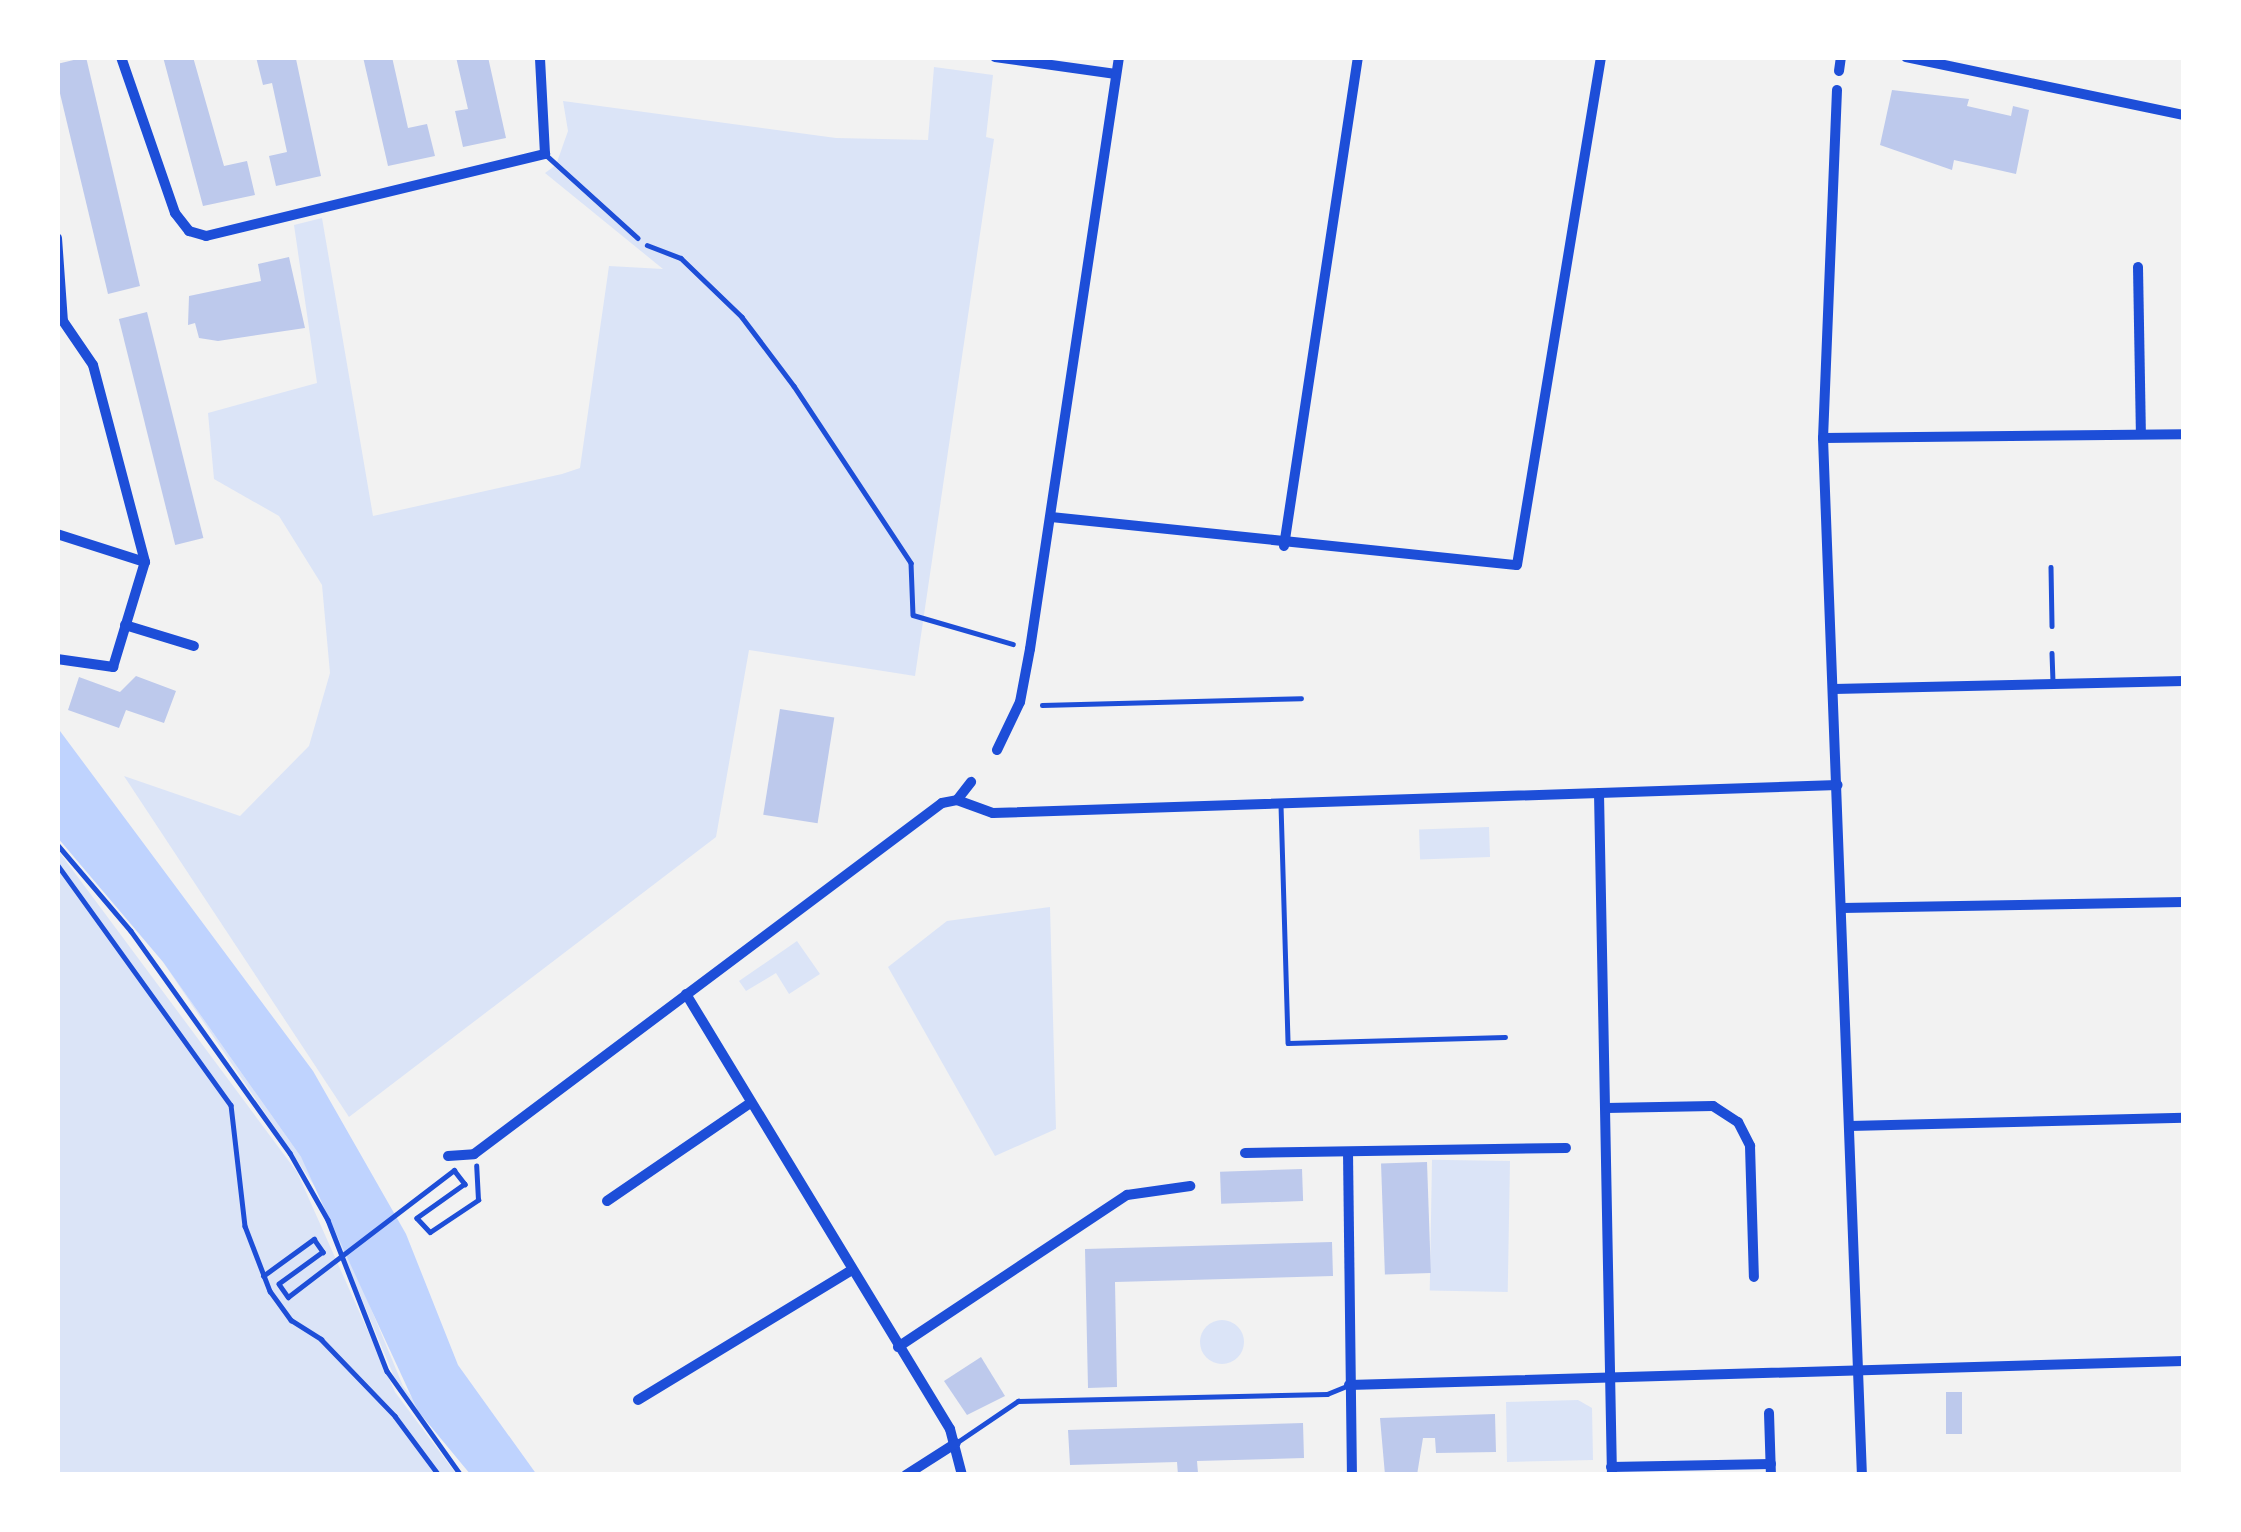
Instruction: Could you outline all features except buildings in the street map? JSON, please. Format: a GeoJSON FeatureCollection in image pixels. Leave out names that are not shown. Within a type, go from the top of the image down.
{"type":"FeatureCollection","features":[{"type":"Feature","properties":{"kind":"street"},"geometry":{"type":"LineString","coordinates":[[121,57],[175,213],[189,231],[206,236],[544,154],[540,57]]}},
{"type":"Feature","properties":{"kind":"street"},"geometry":{"type":"LineString","coordinates":[[995,57],[1116,74]]}},
{"type":"Feature","properties":{"kind":"street"},"geometry":{"type":"LineString","coordinates":[[997,750],[1015,715],[1030,649],[1119,57]]}},
{"type":"Feature","properties":{"kind":"street"},"geometry":{"type":"LineString","coordinates":[[1284,546],[1358,57]]}},
{"type":"Feature","properties":{"kind":"street"},"geometry":{"type":"LineString","coordinates":[[1051,517],[1284,546],[1517,566],[1601,57]]}},
{"type":"Feature","properties":{"kind":"street"},"geometry":{"type":"LineString","coordinates":[[1839,71],[1840,57]]}},
{"type":"Feature","properties":{"kind":"street"},"geometry":{"type":"LineString","coordinates":[[1906,57],[2184,115]]}},
{"type":"Feature","properties":{"kind":"street"},"geometry":{"type":"LineString","coordinates":[[1837,91],[1823,438],[1862,1475]]}},
{"type":"Feature","properties":{"kind":"street"},"geometry":{"type":"LineString","coordinates":[[57,238],[60,321],[93,365],[145,562],[113,667],[57,659]]}},
{"type":"Feature","properties":{"kind":"street"},"geometry":{"type":"LineString","coordinates":[[2138,267],[2141,434]]}},
{"type":"Feature","properties":{"kind":"street"},"geometry":{"type":"LineString","coordinates":[[1823,438],[2184,434]]}},
{"type":"Feature","properties":{"kind":"street"},"geometry":{"type":"LineString","coordinates":[[57,534],[145,562]]}},
{"type":"Feature","properties":{"kind":"street"},"geometry":{"type":"LineString","coordinates":[[125,625],[194,646]]}},
{"type":"Feature","properties":{"kind":"street"},"geometry":{"type":"LineString","coordinates":[[1834,689],[2184,681]]}},
{"type":"Feature","properties":{"kind":"street"},"geometry":{"type":"LineString","coordinates":[[448,1156],[474,1154],[935,808],[957,800],[971,782]]}},
{"type":"Feature","properties":{"kind":"street"},"geometry":{"type":"LineString","coordinates":[[957,800],[993,813],[1838,785]]}},
{"type":"Feature","properties":{"kind":"street"},"geometry":{"type":"LineString","coordinates":[[1599,793],[1611,1471],[1771,1469],[1769,1413]]}},
{"type":"Feature","properties":{"kind":"street"},"geometry":{"type":"LineString","coordinates":[[1842,908],[2184,902]]}},
{"type":"Feature","properties":{"kind":"street"},"geometry":{"type":"LineString","coordinates":[[686,994],[956,1443],[962,1475]]}},
{"type":"Feature","properties":{"kind":"street"},"geometry":{"type":"LineString","coordinates":[[607,1201],[750,1103]]}},
{"type":"Feature","properties":{"kind":"street"},"geometry":{"type":"LineString","coordinates":[[1606,1108],[1713,1106],[1738,1122],[1750,1146],[1754,1277]]}},
{"type":"Feature","properties":{"kind":"street"},"geometry":{"type":"LineString","coordinates":[[1850,1126],[2184,1118]]}},
{"type":"Feature","properties":{"kind":"street"},"geometry":{"type":"LineString","coordinates":[[1245,1153],[1566,1148]]}},
{"type":"Feature","properties":{"kind":"street"},"geometry":{"type":"LineString","coordinates":[[1348,1151],[1352,1475]]}},
{"type":"Feature","properties":{"kind":"street"},"geometry":{"type":"LineString","coordinates":[[898,1347],[1127,1195],[1190,1186]]}},
{"type":"Feature","properties":{"kind":"street"},"geometry":{"type":"LineString","coordinates":[[638,1400],[852,1270]]}},
{"type":"Feature","properties":{"kind":"street"},"geometry":{"type":"LineString","coordinates":[[1349,1385],[2184,1361]]}},
{"type":"Feature","properties":{"kind":"street"},"geometry":{"type":"LineString","coordinates":[[906,1475],[956,1443]]}},
{"type":"Feature","properties":{"kind":"lane"},"geometry":{"type":"LineString","coordinates":[[544,154],[638,238]]}},
{"type":"Feature","properties":{"kind":"lane"},"geometry":{"type":"LineString","coordinates":[[2051,567],[2052,626]]}},
{"type":"Feature","properties":{"kind":"lane"},"geometry":{"type":"LineString","coordinates":[[2052,653],[2053,684]]}},
{"type":"Feature","properties":{"kind":"lane"},"geometry":{"type":"LineString","coordinates":[[1281,806],[1288,1043],[1505,1036]]}},
{"type":"Feature","properties":{"kind":"lane"},"geometry":{"type":"LineString","coordinates":[[956,1443],[1018,1401],[1327,1394],[1349,1385]]}},
{"type":"Feature","properties":{"kind":"path"},"geometry":{"type":"LineString","coordinates":[[638,238],[681,257],[742,317],[794,386],[910,563],[913,616],[1030,649]]}},
{"type":"Feature","properties":{"kind":"path"},"geometry":{"type":"LineString","coordinates":[[1042,705],[1300,698]]}},
{"type":"Feature","properties":{"kind":"path"},"geometry":{"type":"LineString","coordinates":[[57,844],[131,932],[290,1153],[328,1220],[387,1371],[461,1475]]}},
{"type":"Feature","properties":{"kind":"path"},"geometry":{"type":"LineString","coordinates":[[57,864],[231,1105],[244,1226],[263,1276],[291,1320],[321,1339],[395,1416],[439,1475]]}},
{"type":"Feature","properties":{"kind":"path"},"geometry":{"type":"LineString","coordinates":[[263,1276],[314,1239],[322,1252],[281,1282],[288,1297],[454,1170],[465,1184],[422,1216],[430,1232],[478,1200],[474,1154]]}},
{"type":"Feature","properties":{"kind":"shaded area"},"geometry":{"type":"Polygon","coordinates":[[[934,67],[993,75],[986,137],[994,139],[915,676],[749,650],[716,837],[349,1117],[124,776],[240,816],[309,746],[330,673],[322,585],[279,516],[214,479],[208,413],[317,383],[294,225],[322,218],[373,516],[562,474],[580,468],[609,266],[663,269],[545,173],[556,165],[568,131],[563,101],[836,138],[928,140],[934,67]]]}},
{"type":"Feature","properties":{"kind":"shaded area"},"geometry":{"type":"Polygon","coordinates":[[[1489,827],[1490,857],[1420,859],[1419,829],[1489,827]]]}},
{"type":"Feature","properties":{"kind":"shaded area"},"geometry":{"type":"Polygon","coordinates":[[[57,849],[297,1172],[395,1392],[457,1475],[57,1475],[57,849]]]}},
{"type":"Feature","properties":{"kind":"shaded area"},"geometry":{"type":"Polygon","coordinates":[[[1050,907],[1056,1129],[995,1156],[888,967],[947,921],[1050,907]]]}},
{"type":"Feature","properties":{"kind":"shaded area"},"geometry":{"type":"Polygon","coordinates":[[[797,941],[820,974],[789,994],[776,973],[746,991],[739,981],[797,941]]]}},
{"type":"Feature","properties":{"kind":"shaded area"},"geometry":{"type":"Polygon","coordinates":[[[163,962],[301,1157],[338,1229],[403,1386],[471,1475],[398,1386],[315,1187],[163,962]]]}},
{"type":"Feature","properties":{"kind":"shaded area"},"geometry":{"type":"Polygon","coordinates":[[[1432,1160],[1510,1161],[1508,1292],[1430,1291],[1432,1160]]]}},
{"type":"Feature","properties":{"kind":"shaded area"},"geometry":{"type":"Polygon","coordinates":[[[1222,1320],[1237,1327],[1244,1342],[1237,1357],[1222,1364],[1207,1357],[1200,1342],[1207,1327],[1222,1320]]]}},
{"type":"Feature","properties":{"kind":"shaded area"},"geometry":{"type":"Polygon","coordinates":[[[1578,1400],[1592,1408],[1593,1460],[1507,1462],[1506,1402],[1578,1400]]]}},
{"type":"Feature","properties":{"kind":"water"},"geometry":{"type":"Polygon","coordinates":[[[57,727],[313,1071],[406,1234],[458,1365],[537,1475],[471,1475],[418,1411],[301,1157],[163,962],[57,837],[57,727]]]}}]}
